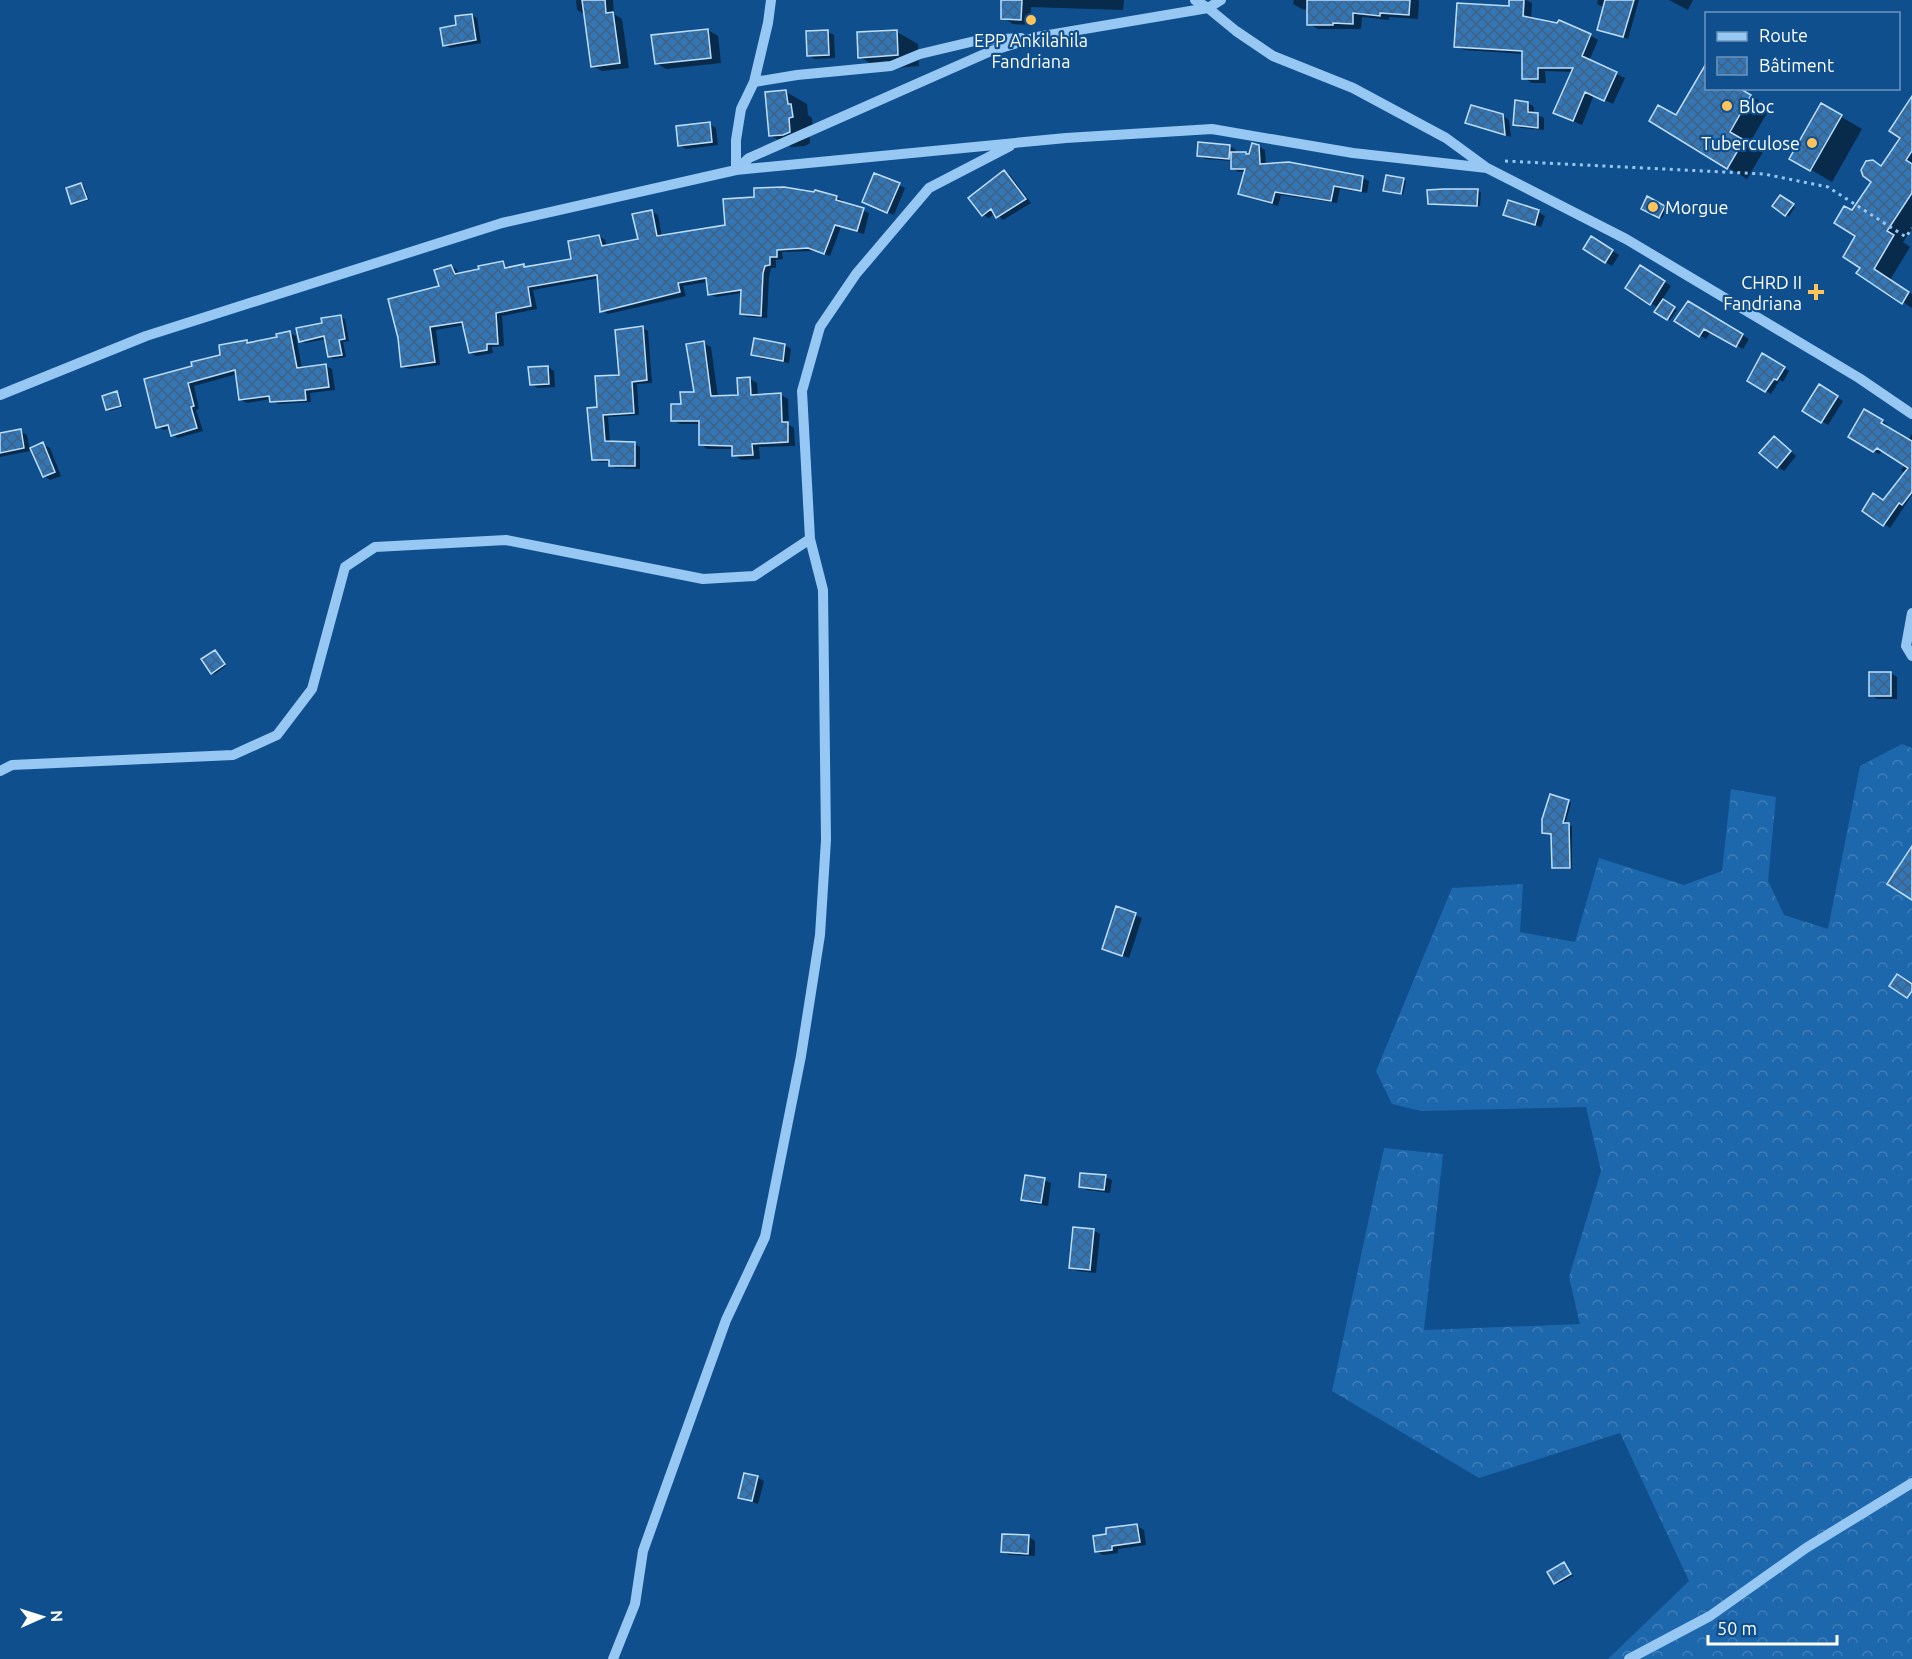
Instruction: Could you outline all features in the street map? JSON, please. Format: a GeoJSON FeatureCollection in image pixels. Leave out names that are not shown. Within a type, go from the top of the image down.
{"type":"FeatureCollection","features":[{"type":"Feature","properties":{"kind":"street"},"geometry":{"type":"LineString","coordinates":[[736,170],[736,140],[741,109],[754,82],[771,0]]}},
{"type":"Feature","properties":{"kind":"street"},"geometry":{"type":"LineString","coordinates":[[1195,0],[1209,4],[1236,31],[1273,56],[1353,88],[1446,138],[1487,168],[1626,239],[1859,378],[1912,414]]}},
{"type":"Feature","properties":{"kind":"street"},"geometry":{"type":"LineString","coordinates":[[736,170],[749,158],[991,51],[1037,37],[1221,0]]}},
{"type":"Feature","properties":{"kind":"street"},"geometry":{"type":"LineString","coordinates":[[754,82],[797,75],[891,66],[920,54],[979,40],[1037,37]]}},
{"type":"Feature","properties":{"kind":"street"},"geometry":{"type":"LineString","coordinates":[[0,395],[147,336],[491,227],[736,170],[1016,142],[1212,129],[1353,153],[1487,168]]}},
{"type":"Feature","properties":{"kind":"street"},"geometry":{"type":"LineString","coordinates":[[613,1659],[635,1604],[643,1551],[726,1320],[765,1237],[801,1056],[820,935],[826,840],[823,590],[810,539],[802,391],[820,327],[856,274],[929,188],[1016,142]]}},
{"type":"Feature","properties":{"kind":"street"},"geometry":{"type":"LineString","coordinates":[[0,771],[12,765],[233,755],[277,735],[312,689],[345,567],[375,547],[506,540],[703,579],[754,576],[810,539]]}},
{"type":"Feature","properties":{"kind":"street"},"geometry":{"type":"LineString","coordinates":[[1912,613],[1906,645],[1912,656]]}},
{"type":"Feature","properties":{"kind":"street"},"geometry":{"type":"LineString","coordinates":[[1629,1659],[1710,1616],[1806,1548],[1912,1483]]}},
{"type":"Feature","properties":{"kind":"path"},"geometry":{"type":"LineString","coordinates":[[1487,168],[1503,160],[1764,174],[1828,187],[1906,237],[1912,228]]}},
{"type":"Feature","properties":{"kind":"green space"},"geometry":{"type":"Polygon","coordinates":[[[1902,744],[1912,748],[1912,1659],[1608,1659],[1689,1581],[1620,1433],[1479,1478],[1332,1391],[1384,1148],[1443,1154],[1424,1330],[1580,1324],[1569,1277],[1601,1171],[1586,1107],[1421,1111],[1392,1104],[1376,1071],[1452,888],[1523,884],[1520,932],[1575,942],[1599,858],[1684,885],[1722,871],[1731,789],[1776,797],[1768,881],[1784,915],[1828,929],[1860,766],[1902,744]]]}},
{"type":"Feature","properties":{"kind":"building"},"geometry":{"type":"Polygon","coordinates":[[[582,0],[605,0],[606,13],[613,12],[620,63],[591,67],[582,0]]]}},
{"type":"Feature","properties":{"kind":"building"},"geometry":{"type":"Polygon","coordinates":[[[1001,0],[1022,0],[1021,20],[1001,19],[1001,0]]]}},
{"type":"Feature","properties":{"kind":"building"},"geometry":{"type":"Polygon","coordinates":[[[1307,0],[1410,0],[1409,15],[1380,13],[1380,16],[1353,13],[1353,24],[1307,25],[1307,0]]]}},
{"type":"Feature","properties":{"kind":"building"},"geometry":{"type":"Polygon","coordinates":[[[1509,0],[1524,0],[1523,16],[1557,23],[1559,20],[1591,34],[1582,56],[1617,72],[1604,101],[1585,92],[1573,121],[1553,113],[1573,68],[1538,68],[1538,79],[1522,79],[1522,51],[1454,47],[1457,3],[1509,6],[1509,0]]]}},
{"type":"Feature","properties":{"kind":"building"},"geometry":{"type":"Polygon","coordinates":[[[1605,0],[1634,0],[1623,37],[1597,30],[1605,0]]]}},
{"type":"Feature","properties":{"kind":"building"},"geometry":{"type":"Polygon","coordinates":[[[472,14],[476,40],[443,46],[440,28],[456,25],[455,16],[472,14]]]}},
{"type":"Feature","properties":{"kind":"building"},"geometry":{"type":"Polygon","coordinates":[[[708,29],[711,58],[655,64],[651,35],[708,29]]]}},
{"type":"Feature","properties":{"kind":"building"},"geometry":{"type":"Polygon","coordinates":[[[828,30],[829,55],[807,56],[806,31],[828,30]]]}},
{"type":"Feature","properties":{"kind":"building"},"geometry":{"type":"Polygon","coordinates":[[[897,30],[898,55],[858,58],[857,32],[897,30]]]}},
{"type":"Feature","properties":{"kind":"building"},"geometry":{"type":"Polygon","coordinates":[[[1705,65],[1705,90],[1742,90],[1751,95],[1730,132],[1744,140],[1727,169],[1649,121],[1658,105],[1676,115],[1705,65]]]}},
{"type":"Feature","properties":{"kind":"building"},"geometry":{"type":"Polygon","coordinates":[[[786,90],[793,117],[789,118],[790,132],[769,136],[765,92],[786,90]]]}},
{"type":"Feature","properties":{"kind":"building"},"geometry":{"type":"Polygon","coordinates":[[[1912,96],[1912,151],[1906,160],[1912,164],[1912,193],[1887,231],[1894,235],[1874,269],[1909,292],[1902,304],[1856,273],[1860,268],[1843,257],[1855,236],[1834,223],[1844,206],[1852,210],[1871,182],[1863,176],[1861,170],[1866,161],[1873,160],[1881,166],[1900,138],[1889,131],[1912,96]]]}},
{"type":"Feature","properties":{"kind":"building"},"geometry":{"type":"Polygon","coordinates":[[[1515,100],[1528,102],[1528,112],[1538,113],[1538,128],[1513,125],[1515,100]]]}},
{"type":"Feature","properties":{"kind":"building","name":"Tuberculose"},"geometry":{"type":"Polygon","coordinates":[[[1821,103],[1842,115],[1810,171],[1789,159],[1821,103]]]}},
{"type":"Feature","properties":{"kind":"building"},"geometry":{"type":"Polygon","coordinates":[[[1471,105],[1503,114],[1505,135],[1465,123],[1471,105]]]}},
{"type":"Feature","properties":{"kind":"building"},"geometry":{"type":"Polygon","coordinates":[[[710,122],[712,142],[678,146],[676,126],[710,122]]]}},
{"type":"Feature","properties":{"kind":"building"},"geometry":{"type":"Polygon","coordinates":[[[1198,142],[1230,145],[1229,159],[1197,156],[1198,142]]]}},
{"type":"Feature","properties":{"kind":"building"},"geometry":{"type":"Polygon","coordinates":[[[1252,143],[1259,145],[1260,164],[1289,162],[1363,176],[1361,191],[1334,186],[1331,201],[1275,192],[1272,203],[1238,194],[1245,169],[1231,169],[1231,152],[1249,154],[1252,143]]]}},
{"type":"Feature","properties":{"kind":"building"},"geometry":{"type":"Polygon","coordinates":[[[1004,170],[1026,199],[996,218],[991,209],[982,216],[968,198],[1004,170]]]}},
{"type":"Feature","properties":{"kind":"building"},"geometry":{"type":"Polygon","coordinates":[[[874,173],[900,183],[887,213],[862,202],[874,173]]]}},
{"type":"Feature","properties":{"kind":"building"},"geometry":{"type":"Polygon","coordinates":[[[1386,175],[1404,178],[1401,194],[1383,191],[1386,175]]]}},
{"type":"Feature","properties":{"kind":"building"},"geometry":{"type":"Polygon","coordinates":[[[81,183],[87,199],[71,204],[66,188],[81,183]]]}},
{"type":"Feature","properties":{"kind":"building"},"geometry":{"type":"Polygon","coordinates":[[[784,187],[814,192],[815,190],[837,196],[836,200],[864,208],[857,231],[835,225],[824,254],[808,248],[777,250],[777,257],[770,257],[770,265],[765,266],[763,273],[761,316],[740,314],[741,290],[708,295],[706,278],[678,283],[680,292],[600,312],[597,275],[528,287],[531,306],[496,313],[498,344],[487,344],[487,350],[469,353],[462,322],[430,327],[435,362],[401,367],[398,338],[388,299],[439,286],[434,270],[451,265],[455,274],[503,261],[505,268],[571,259],[568,241],[599,235],[602,246],[638,239],[632,214],[652,210],[657,236],[725,225],[723,199],[754,197],[754,188],[784,187]]]}},
{"type":"Feature","properties":{"kind":"building"},"geometry":{"type":"Polygon","coordinates":[[[1478,189],[1477,206],[1428,204],[1427,190],[1478,189]]]}},
{"type":"Feature","properties":{"kind":"building"},"geometry":{"type":"Polygon","coordinates":[[[1780,195],[1794,204],[1785,216],[1772,206],[1780,195]]]}},
{"type":"Feature","properties":{"kind":"building","name":"Morgue"},"geometry":{"type":"Polygon","coordinates":[[[1647,196],[1665,206],[1659,218],[1641,209],[1647,196]]]}},
{"type":"Feature","properties":{"kind":"building"},"geometry":{"type":"Polygon","coordinates":[[[1508,200],[1539,210],[1535,225],[1503,215],[1508,200]]]}},
{"type":"Feature","properties":{"kind":"building"},"geometry":{"type":"Polygon","coordinates":[[[1591,236],[1613,250],[1605,263],[1583,249],[1591,236]]]}},
{"type":"Feature","properties":{"kind":"building"},"geometry":{"type":"Polygon","coordinates":[[[1640,265],[1665,281],[1650,305],[1625,288],[1640,265]]]}},
{"type":"Feature","properties":{"kind":"building"},"geometry":{"type":"Polygon","coordinates":[[[1663,299],[1675,307],[1667,320],[1654,312],[1663,299]]]}},
{"type":"Feature","properties":{"kind":"building"},"geometry":{"type":"Polygon","coordinates":[[[1688,301],[1743,334],[1736,347],[1704,329],[1699,337],[1674,321],[1688,301]]]}},
{"type":"Feature","properties":{"kind":"building"},"geometry":{"type":"Polygon","coordinates":[[[341,315],[345,339],[339,340],[342,355],[328,357],[324,336],[299,342],[296,328],[322,323],[321,318],[341,315]]]}},
{"type":"Feature","properties":{"kind":"building"},"geometry":{"type":"Polygon","coordinates":[[[643,326],[647,380],[632,382],[634,413],[603,415],[605,441],[635,442],[635,466],[609,466],[609,460],[592,460],[587,408],[597,407],[595,376],[619,375],[615,330],[643,326]]]}},
{"type":"Feature","properties":{"kind":"building"},"geometry":{"type":"Polygon","coordinates":[[[290,331],[297,368],[326,364],[329,387],[305,390],[306,400],[270,402],[269,396],[239,400],[235,370],[188,383],[197,428],[171,436],[168,425],[156,428],[144,379],[192,366],[191,362],[220,355],[219,345],[247,340],[247,343],[277,337],[276,334],[290,331]]]}},
{"type":"Feature","properties":{"kind":"building"},"geometry":{"type":"Polygon","coordinates":[[[754,338],[785,344],[783,361],[751,355],[754,338]]]}},
{"type":"Feature","properties":{"kind":"building"},"geometry":{"type":"Polygon","coordinates":[[[704,341],[711,396],[738,395],[737,378],[750,377],[751,395],[781,393],[782,422],[788,422],[788,442],[752,444],[753,455],[732,456],[732,446],[699,445],[699,421],[671,421],[671,404],[681,404],[680,392],[694,392],[686,344],[704,341]]]}},
{"type":"Feature","properties":{"kind":"building"},"geometry":{"type":"Polygon","coordinates":[[[1762,353],[1785,367],[1777,380],[1774,379],[1765,392],[1747,381],[1762,353]]]}},
{"type":"Feature","properties":{"kind":"building"},"geometry":{"type":"Polygon","coordinates":[[[548,366],[549,384],[530,385],[528,367],[548,366]]]}},
{"type":"Feature","properties":{"kind":"building"},"geometry":{"type":"Polygon","coordinates":[[[1819,384],[1838,396],[1821,423],[1802,411],[1819,384]]]}},
{"type":"Feature","properties":{"kind":"building"},"geometry":{"type":"Polygon","coordinates":[[[117,391],[121,406],[106,410],[102,396],[117,391]]]}},
{"type":"Feature","properties":{"kind":"building"},"geometry":{"type":"Polygon","coordinates":[[[1864,409],[1883,420],[1881,423],[1912,441],[1912,492],[1902,505],[1899,503],[1883,526],[1862,511],[1873,493],[1883,500],[1908,468],[1877,448],[1873,452],[1848,437],[1864,409]]]}},
{"type":"Feature","properties":{"kind":"building"},"geometry":{"type":"Polygon","coordinates":[[[21,429],[24,448],[0,453],[0,433],[21,429]]]}},
{"type":"Feature","properties":{"kind":"building"},"geometry":{"type":"Polygon","coordinates":[[[1774,436],[1791,451],[1777,468],[1759,453],[1774,436]]]}},
{"type":"Feature","properties":{"kind":"building"},"geometry":{"type":"Polygon","coordinates":[[[43,442],[55,472],[43,477],[30,448],[43,442]]]}},
{"type":"Feature","properties":{"kind":"building"},"geometry":{"type":"Polygon","coordinates":[[[215,650],[225,664],[211,674],[201,659],[215,650]]]}},
{"type":"Feature","properties":{"kind":"building"},"geometry":{"type":"Polygon","coordinates":[[[1869,672],[1891,672],[1891,696],[1869,696],[1869,672]]]}},
{"type":"Feature","properties":{"kind":"building"},"geometry":{"type":"Polygon","coordinates":[[[1550,794],[1569,800],[1563,823],[1569,823],[1570,868],[1552,868],[1551,834],[1542,833],[1542,819],[1550,794]]]}},
{"type":"Feature","properties":{"kind":"building"},"geometry":{"type":"Polygon","coordinates":[[[1912,846],[1912,900],[1887,884],[1912,846]]]}},
{"type":"Feature","properties":{"kind":"building"},"geometry":{"type":"Polygon","coordinates":[[[1116,906],[1136,913],[1122,956],[1102,949],[1116,906]]]}},
{"type":"Feature","properties":{"kind":"building"},"geometry":{"type":"Polygon","coordinates":[[[1897,974],[1912,984],[1912,991],[1907,998],[1889,986],[1897,974]]]}},
{"type":"Feature","properties":{"kind":"building"},"geometry":{"type":"Polygon","coordinates":[[[1080,1173],[1106,1175],[1104,1190],[1079,1187],[1080,1173]]]}},
{"type":"Feature","properties":{"kind":"building"},"geometry":{"type":"Polygon","coordinates":[[[1025,1175],[1045,1178],[1041,1203],[1021,1200],[1025,1175]]]}},
{"type":"Feature","properties":{"kind":"building"},"geometry":{"type":"Polygon","coordinates":[[[1073,1227],[1094,1229],[1090,1270],[1069,1268],[1073,1227]]]}},
{"type":"Feature","properties":{"kind":"building"},"geometry":{"type":"Polygon","coordinates":[[[744,1473],[758,1476],[752,1501],[738,1498],[744,1473]]]}},
{"type":"Feature","properties":{"kind":"building"},"geometry":{"type":"Polygon","coordinates":[[[1137,1524],[1140,1542],[1112,1546],[1112,1550],[1095,1552],[1093,1536],[1106,1534],[1106,1528],[1137,1524]]]}},
{"type":"Feature","properties":{"kind":"building"},"geometry":{"type":"Polygon","coordinates":[[[1002,1534],[1029,1535],[1028,1554],[1001,1552],[1002,1534]]]}},
{"type":"Feature","properties":{"kind":"building"},"geometry":{"type":"Polygon","coordinates":[[[1564,1562],[1571,1574],[1554,1584],[1547,1572],[1564,1562]]]}},
{"type":"Feature","properties":{"kind":"place","name":"EPP Ankilahila Fandriana"},"geometry":{"type":"Point","coordinates":[1031,20]}},
{"type":"Feature","properties":{"kind":"place","name":"Bloc"},"geometry":{"type":"Point","coordinates":[1727,106]}},
{"type":"Feature","properties":{"kind":"place","name":"Tuberculose"},"geometry":{"type":"Point","coordinates":[1812,143]}},
{"type":"Feature","properties":{"kind":"place","name":"Morgue"},"geometry":{"type":"Point","coordinates":[1653,207]}},
{"type":"Feature","properties":{"kind":"place","name":"CHRD II Fandriana"},"geometry":{"type":"Point","coordinates":[1816,292]}}]}
